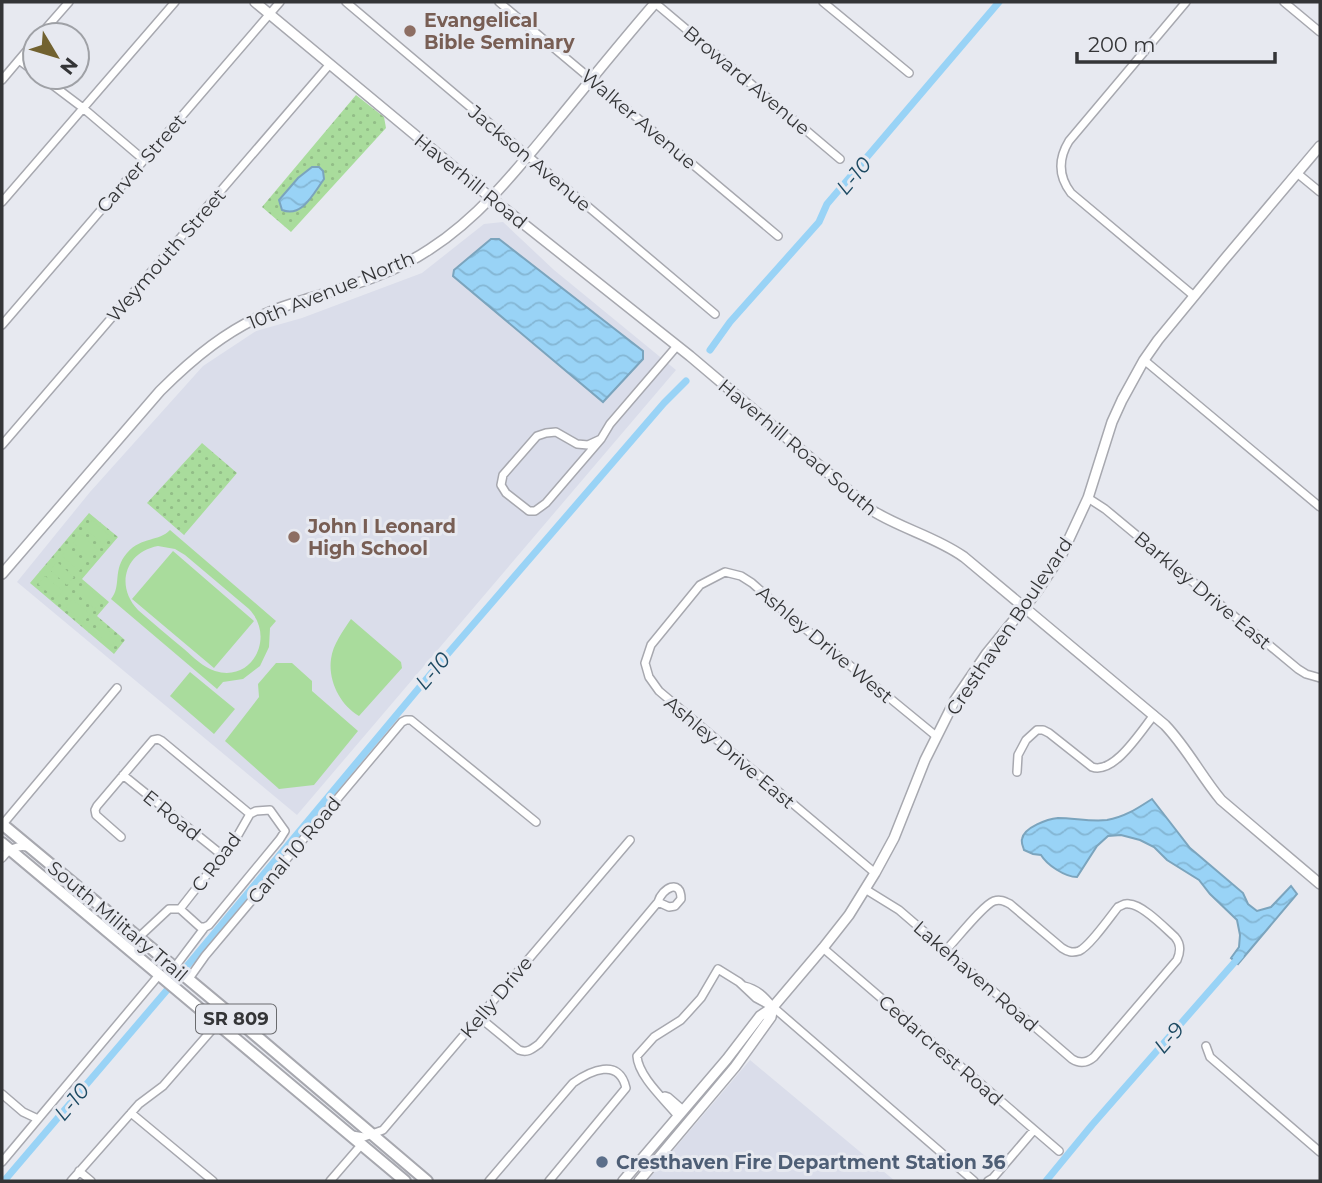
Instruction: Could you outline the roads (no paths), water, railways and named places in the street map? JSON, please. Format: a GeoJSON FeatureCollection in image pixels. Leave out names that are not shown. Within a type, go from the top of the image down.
{"type":"FeatureCollection","features":[{"type":"Feature","properties":{"kind":"main road","name":"South Military Trail"},"geometry":{"type":"LineString","coordinates":[[2,824],[427,1181]]}},
{"type":"Feature","properties":{"kind":"main road","name":"South Military Trail"},"geometry":{"type":"LineString","coordinates":[[4,850],[137,956],[405,1181]]}},
{"type":"Feature","properties":{"kind":"main road"},"geometry":{"type":"LineString","coordinates":[[137,956],[151,957],[200,998],[214,1001]]}},
{"type":"Feature","properties":{"kind":"main road"},"geometry":{"type":"LineString","coordinates":[[381,1160],[384,1156],[399,1158]]}},
{"type":"Feature","properties":{"kind":"street"},"geometry":{"type":"LineString","coordinates":[[52,21],[69,2]]}},
{"type":"Feature","properties":{"kind":"street"},"geometry":{"type":"LineString","coordinates":[[2,202],[175,2]]}},
{"type":"Feature","properties":{"kind":"street","name":"Haverhill Road"},"geometry":{"type":"LineString","coordinates":[[255,2],[491,198],[690,356]]}},
{"type":"Feature","properties":{"kind":"street","name":"Carver Street"},"geometry":{"type":"LineString","coordinates":[[4,319],[280,2]]}},
{"type":"Feature","properties":{"kind":"street","name":"Jackson Avenue"},"geometry":{"type":"LineString","coordinates":[[346,2],[715,314]]}},
{"type":"Feature","properties":{"kind":"street","name":"Walker Avenue"},"geometry":{"type":"LineString","coordinates":[[499,2],[778,236]]}},
{"type":"Feature","properties":{"kind":"street","name":"10th Avenue North"},"geometry":{"type":"LineString","coordinates":[[2,574],[160,391],[195,357],[237,328],[273,310],[369,279],[403,265],[456,230],[491,198],[528,156],[655,2]]}},
{"type":"Feature","properties":{"kind":"street","name":"Broward Avenue"},"geometry":{"type":"LineString","coordinates":[[655,2],[840,159]]}},
{"type":"Feature","properties":{"kind":"street"},"geometry":{"type":"LineString","coordinates":[[823,2],[909,73]]}},
{"type":"Feature","properties":{"kind":"street"},"geometry":{"type":"LineString","coordinates":[[1186,2],[1064,149],[1060,163],[1065,186],[1071,193],[1194,296]]}},
{"type":"Feature","properties":{"kind":"street"},"geometry":{"type":"LineString","coordinates":[[1284,2],[1320,32]]}},
{"type":"Feature","properties":{"kind":"street"},"geometry":{"type":"LineString","coordinates":[[2,80],[21,58]]}},
{"type":"Feature","properties":{"kind":"street","name":"Weymouth Street"},"geometry":{"type":"LineString","coordinates":[[2,445],[330,64]]}},
{"type":"Feature","properties":{"kind":"street"},"geometry":{"type":"LineString","coordinates":[[61,91],[144,160]]}},
{"type":"Feature","properties":{"kind":"street","name":"Cresthaven Boulevard"},"geometry":{"type":"LineString","coordinates":[[623,1181],[760,1016],[773,1007],[849,915],[894,838],[936,736],[971,676],[1062,554],[1088,498],[1112,422],[1144,360],[1320,146]]}},
{"type":"Feature","properties":{"kind":"street"},"geometry":{"type":"LineString","coordinates":[[1297,173],[1320,192]]}},
{"type":"Feature","properties":{"kind":"street"},"geometry":{"type":"LineString","coordinates":[[601,439],[588,445],[577,444],[556,432],[537,436],[503,475],[501,485],[506,493],[529,511],[535,511],[546,503],[601,439],[610,424],[677,345]]}},
{"type":"Feature","properties":{"kind":"street","name":"Haverhill Road South"},"geometry":{"type":"LineString","coordinates":[[690,356],[873,511],[898,526],[930,537],[955,551],[1154,715],[1178,740],[1221,800],[1320,884]]}},
{"type":"Feature","properties":{"kind":"street"},"geometry":{"type":"LineString","coordinates":[[1144,360],[1320,507]]}},
{"type":"Feature","properties":{"kind":"street","name":"Barkley Drive East"},"geometry":{"type":"LineString","coordinates":[[1088,498],[1105,509],[1298,669],[1320,678]]}},
{"type":"Feature","properties":{"kind":"street","name":"Ashley Drive West"},"geometry":{"type":"LineString","coordinates":[[678,609],[707,580],[725,572],[741,576],[936,736]]}},
{"type":"Feature","properties":{"kind":"street","name":"Ashley Drive East"},"geometry":{"type":"LineString","coordinates":[[678,609],[651,645],[645,663],[649,677],[659,691],[875,873]]}},
{"type":"Feature","properties":{"kind":"street"},"geometry":{"type":"LineString","coordinates":[[2,824],[117,688]]}},
{"type":"Feature","properties":{"kind":"street"},"geometry":{"type":"LineString","coordinates":[[1017,772],[1018,755],[1026,740],[1037,730],[1049,733],[1098,769],[1111,765],[1154,715]]}},
{"type":"Feature","properties":{"kind":"street","name":"Canal 10 Road"},"geometry":{"type":"LineString","coordinates":[[188,980],[205,956],[406,720],[411,720],[536,822]]}},
{"type":"Feature","properties":{"kind":"street"},"geometry":{"type":"LineString","coordinates":[[121,837],[96,815],[95,810],[153,740],[158,739],[250,814],[270,810],[285,831],[173,968]]}},
{"type":"Feature","properties":{"kind":"street","name":"E Road"},"geometry":{"type":"LineString","coordinates":[[123,775],[222,855]]}},
{"type":"Feature","properties":{"kind":"street","name":"C Road"},"geometry":{"type":"LineString","coordinates":[[180,909],[250,814]]}},
{"type":"Feature","properties":{"kind":"street","name":"Kelly Drive"},"geometry":{"type":"LineString","coordinates":[[372,1135],[383,1130],[631,840]]}},
{"type":"Feature","properties":{"kind":"street"},"geometry":{"type":"LineString","coordinates":[[4,850],[20,846],[31,848]]}},
{"type":"Feature","properties":{"kind":"street","name":"Lakehaven Road"},"geometry":{"type":"LineString","coordinates":[[865,889],[899,909],[946,950],[1072,1059],[1081,1063],[1094,1057],[1103,1048],[1177,960],[1180,951],[1175,937],[1133,904],[1118,907],[1082,949],[1073,952],[1062,948],[1010,904],[1000,900],[986,906],[946,950]]}},
{"type":"Feature","properties":{"kind":"street"},"geometry":{"type":"LineString","coordinates":[[479,1017],[519,1050],[531,1050],[539,1044],[658,902]]}},
{"type":"Feature","properties":{"kind":"street"},"geometry":{"type":"LineString","coordinates":[[138,938],[169,909],[180,909],[200,927],[205,927]]}},
{"type":"Feature","properties":{"kind":"street","name":"Cedarcrest Road"},"geometry":{"type":"LineString","coordinates":[[823,948],[1059,1151]]}},
{"type":"Feature","properties":{"kind":"street"},"geometry":{"type":"LineString","coordinates":[[681,1113],[668,1097],[661,1095],[637,1065],[637,1055],[654,1037],[681,1020],[701,998],[718,969],[764,996],[773,1007],[974,1181]]}},
{"type":"Feature","properties":{"kind":"street"},"geometry":{"type":"LineString","coordinates":[[2,1162],[159,975]]}},
{"type":"Feature","properties":{"kind":"street","name":"Cresthaven Boulevard"},"geometry":{"type":"LineString","coordinates":[[639,1181],[735,1066],[771,1017],[773,1007]]}},
{"type":"Feature","properties":{"kind":"street"},"geometry":{"type":"LineString","coordinates":[[71,1181],[139,1104],[158,1091],[217,1024],[229,1021],[241,1023]]}},
{"type":"Feature","properties":{"kind":"street"},"geometry":{"type":"LineString","coordinates":[[1206,1046],[1210,1057],[1320,1152]]}},
{"type":"Feature","properties":{"kind":"street"},"geometry":{"type":"LineString","coordinates":[[489,1181],[573,1083],[597,1069],[616,1072],[626,1088],[549,1181]]}},
{"type":"Feature","properties":{"kind":"street"},"geometry":{"type":"LineString","coordinates":[[2,1094],[23,1112],[38,1119]]}},
{"type":"Feature","properties":{"kind":"street"},"geometry":{"type":"LineString","coordinates":[[131,1113],[213,1181]]}},
{"type":"Feature","properties":{"kind":"street"},"geometry":{"type":"LineString","coordinates":[[988,1181],[1034,1130]]}},
{"type":"Feature","properties":{"kind":"street"},"geometry":{"type":"LineString","coordinates":[[351,1135],[372,1135]]}},
{"type":"Feature","properties":{"kind":"street"},"geometry":{"type":"LineString","coordinates":[[330,1181],[362,1143]]}},
{"type":"Feature","properties":{"kind":"street"},"geometry":{"type":"LineString","coordinates":[[79,1171],[91,1181]]}},
{"type":"Feature","properties":{"kind":"water"},"geometry":{"type":"Polygon","coordinates":[[[312,167],[319,167],[323,171],[324,179],[316,191],[301,208],[289,212],[282,210],[279,200],[298,178],[312,167]]]}},
{"type":"Feature","properties":{"kind":"water"},"geometry":{"type":"Polygon","coordinates":[[[491,239],[499,239],[643,351],[643,359],[603,402],[453,276],[454,270],[491,239]]]}},
{"type":"Feature","properties":{"kind":"water"},"geometry":{"type":"Polygon","coordinates":[[[1152,799],[1190,848],[1243,893],[1248,904],[1257,911],[1271,907],[1291,886],[1297,894],[1238,964],[1231,958],[1239,947],[1237,920],[1199,880],[1167,860],[1154,847],[1121,835],[1108,836],[1097,846],[1077,877],[1057,870],[1041,855],[1024,850],[1024,835],[1043,822],[1058,818],[1095,821],[1114,819],[1152,799]]]}},
{"type":"Feature","properties":{"kind":"waterway","name":"L-10"},"geometry":{"type":"LineString","coordinates":[[710,350],[730,322],[819,222],[827,204],[999,2]]}},
{"type":"Feature","properties":{"kind":"waterway","name":"L-10"},"geometry":{"type":"LineString","coordinates":[[187,966],[439,664],[664,403],[686,381]]}},
{"type":"Feature","properties":{"kind":"waterway","name":"L-9"},"geometry":{"type":"LineString","coordinates":[[1046,1181],[1240,956]]}},
{"type":"Feature","properties":{"kind":"waterway","name":"L-10"},"geometry":{"type":"LineString","coordinates":[[4,1181],[167,990]]}},
{"type":"Feature","properties":{"kind":"place","name":"Evangelical Bible Seminary"},"geometry":{"type":"Point","coordinates":[410,31]}},
{"type":"Feature","properties":{"kind":"place","name":"John I Leonard High School"},"geometry":{"type":"Point","coordinates":[294,537]}},
{"type":"Feature","properties":{"kind":"place","name":"Cresthaven Fire Department Station 36"},"geometry":{"type":"Point","coordinates":[602,1162]}}]}
